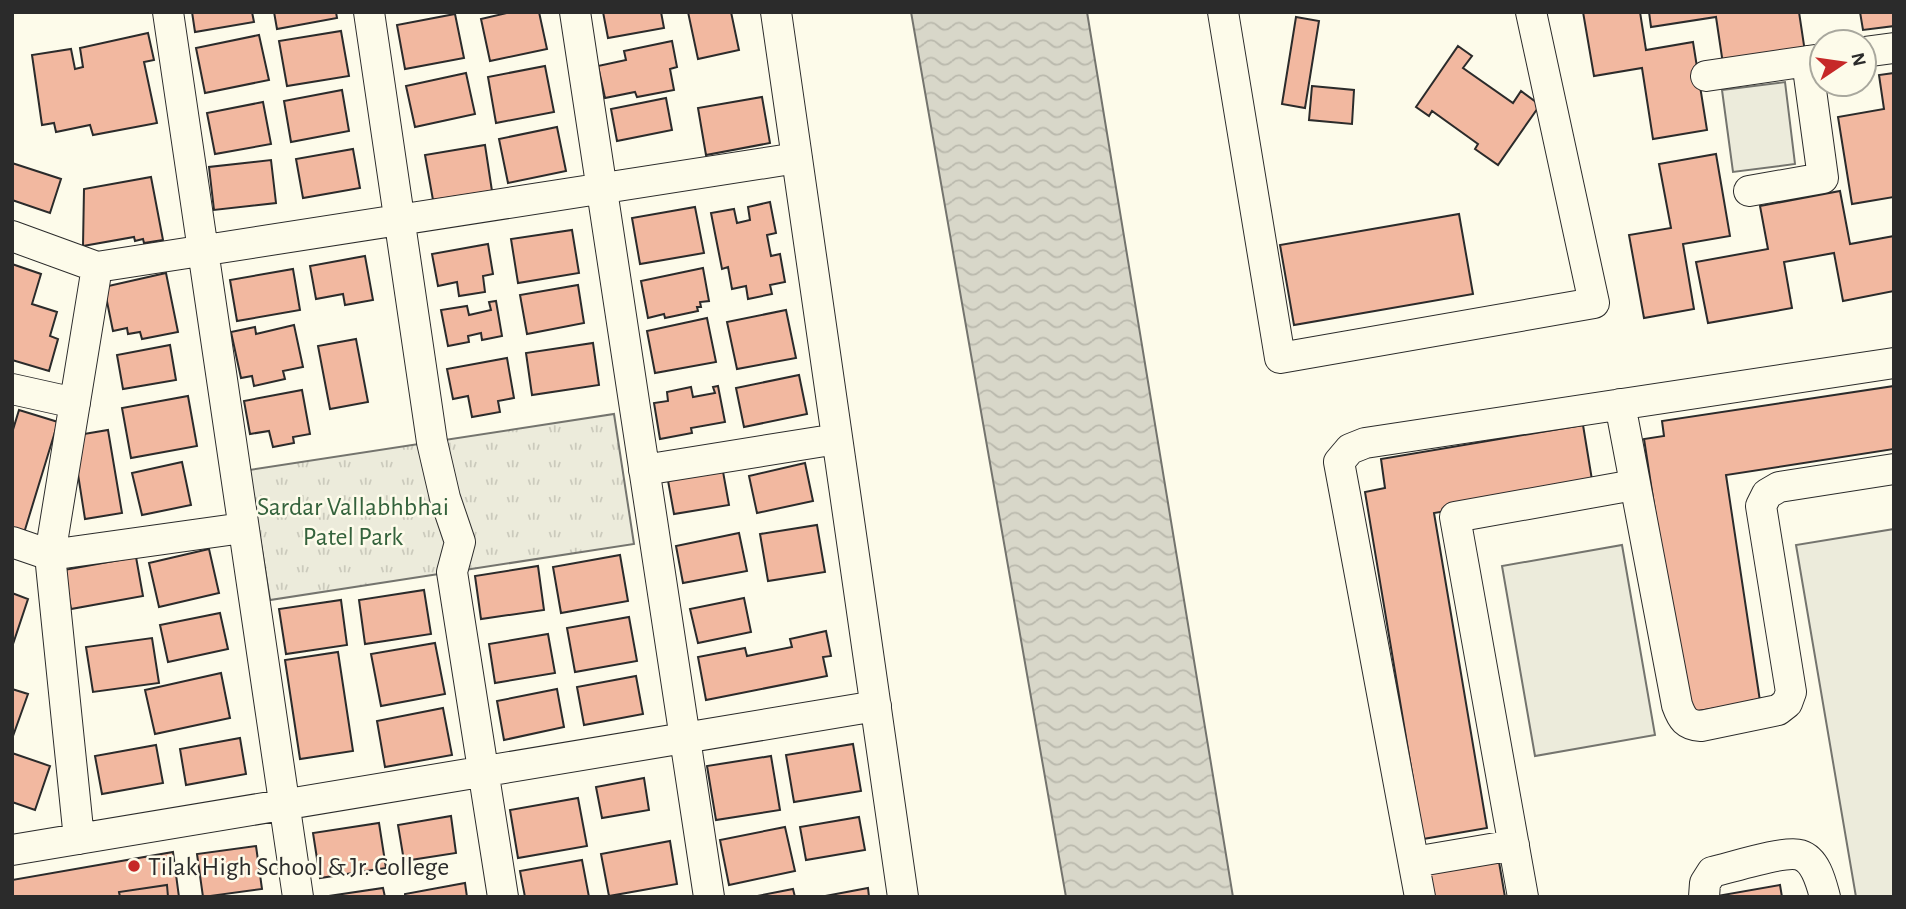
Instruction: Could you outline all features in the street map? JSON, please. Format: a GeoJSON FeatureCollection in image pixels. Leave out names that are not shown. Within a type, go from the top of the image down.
{"type":"FeatureCollection","features":[{"type":"Feature","properties":{"kind":"street"},"geometry":{"type":"LineString","coordinates":[[168,12],[298,897]]}},
{"type":"Feature","properties":{"kind":"street"},"geometry":{"type":"LineString","coordinates":[[369,12],[432,442],[445,498],[460,542],[452,572],[503,897]]}},
{"type":"Feature","properties":{"kind":"street"},"geometry":{"type":"LineString","coordinates":[[575,12],[709,897]]}},
{"type":"Feature","properties":{"kind":"street"},"geometry":{"type":"LineString","coordinates":[[776,12],[903,897]]}},
{"type":"Feature","properties":{"kind":"street"},"geometry":{"type":"LineString","coordinates":[[1223,12],[1280,358],[1594,303],[1531,12]]}},
{"type":"Feature","properties":{"kind":"street"},"geometry":{"type":"LineString","coordinates":[[1706,76],[1808,61]]}},
{"type":"Feature","properties":{"kind":"street"},"geometry":{"type":"LineString","coordinates":[[1749,191],[1823,178],[1817,98]]}},
{"type":"Feature","properties":{"kind":"street"},"geometry":{"type":"LineString","coordinates":[[12,236],[97,267],[797,158]]}},
{"type":"Feature","properties":{"kind":"street"},"geometry":{"type":"LineString","coordinates":[[79,839],[50,555],[97,267]]}},
{"type":"Feature","properties":{"kind":"street"},"geometry":{"type":"LineString","coordinates":[[1420,897],[1339,462],[1350,449],[1365,443],[1894,363]]}},
{"type":"Feature","properties":{"kind":"street"},"geometry":{"type":"LineString","coordinates":[[12,388],[75,403]]}},
{"type":"Feature","properties":{"kind":"street"},"geometry":{"type":"LineString","coordinates":[[1620,404],[1677,705],[1682,719],[1691,725],[1701,726],[1778,710],[1787,703],[1791,692],[1761,506],[1767,494],[1779,486],[1894,469]]}},
{"type":"Feature","properties":{"kind":"street"},"geometry":{"type":"LineString","coordinates":[[644,470],[837,439]]}},
{"type":"Feature","properties":{"kind":"street"},"geometry":{"type":"LineString","coordinates":[[1523,897],[1455,517],[1634,485]]}},
{"type":"Feature","properties":{"kind":"street"},"geometry":{"type":"LineString","coordinates":[[12,542],[50,555],[243,528]]}},
{"type":"Feature","properties":{"kind":"street"},"geometry":{"type":"LineString","coordinates":[[12,850],[876,706]]}},
{"type":"Feature","properties":{"kind":"street"},"geometry":{"type":"LineString","coordinates":[[1415,862],[1514,845]]}},
{"type":"Feature","properties":{"kind":"street"},"geometry":{"type":"LineString","coordinates":[[1704,897],[1705,883],[1712,872],[1787,854],[1801,855],[1810,862],[1820,877],[1825,897]]}},
{"type":"Feature","properties":{"kind":"green space"},"geometry":{"type":"Polygon","coordinates":[[[1785,82],[1795,164],[1733,172],[1722,90],[1785,82]]]}},
{"type":"Feature","properties":{"kind":"green space","name":"Sardar Vallabhbhai Patel Park"},"geometry":{"type":"Polygon","coordinates":[[[614,414],[634,544],[270,600],[249,470],[614,414]]]}},
{"type":"Feature","properties":{"kind":"green space"},"geometry":{"type":"Polygon","coordinates":[[[1894,529],[1894,897],[1856,897],[1796,545],[1894,529]]]}},
{"type":"Feature","properties":{"kind":"green space"},"geometry":{"type":"Polygon","coordinates":[[[1622,545],[1655,735],[1535,756],[1502,566],[1622,545]]]}},
{"type":"Feature","properties":{"kind":"water"},"geometry":{"type":"Polygon","coordinates":[[[911,12],[1087,12],[1233,897],[1066,897],[911,12]]]}},
{"type":"Feature","properties":{"kind":"building"},"geometry":{"type":"Polygon","coordinates":[[[192,12],[252,12],[254,22],[195,32],[192,12]]]}},
{"type":"Feature","properties":{"kind":"building"},"geometry":{"type":"Polygon","coordinates":[[[274,12],[336,12],[337,18],[277,29],[274,12]]]}},
{"type":"Feature","properties":{"kind":"building"},"geometry":{"type":"Polygon","coordinates":[[[511,12],[539,12],[547,49],[490,61],[481,19],[511,12]]]}},
{"type":"Feature","properties":{"kind":"building"},"geometry":{"type":"Polygon","coordinates":[[[603,12],[661,12],[664,28],[608,38],[603,12]]]}},
{"type":"Feature","properties":{"kind":"building"},"geometry":{"type":"Polygon","coordinates":[[[688,12],[731,12],[739,50],[698,59],[688,12]]]}},
{"type":"Feature","properties":{"kind":"building"},"geometry":{"type":"Polygon","coordinates":[[[1583,12],[1640,12],[1646,50],[1693,42],[1707,130],[1653,139],[1642,68],[1594,76],[1583,12]]]}},
{"type":"Feature","properties":{"kind":"building"},"geometry":{"type":"Polygon","coordinates":[[[1649,12],[1799,12],[1805,52],[1723,64],[1716,17],[1651,27],[1649,12]]]}},
{"type":"Feature","properties":{"kind":"building"},"geometry":{"type":"Polygon","coordinates":[[[1860,12],[1894,12],[1894,26],[1863,28],[1860,12]]]}},
{"type":"Feature","properties":{"kind":"building"},"geometry":{"type":"Polygon","coordinates":[[[455,14],[464,58],[405,69],[397,25],[455,14]]]}},
{"type":"Feature","properties":{"kind":"building"},"geometry":{"type":"Polygon","coordinates":[[[1296,17],[1319,21],[1305,108],[1282,104],[1296,17]]]}},
{"type":"Feature","properties":{"kind":"building"},"geometry":{"type":"Polygon","coordinates":[[[341,31],[349,76],[287,86],[279,41],[341,31]]]}},
{"type":"Feature","properties":{"kind":"building"},"geometry":{"type":"Polygon","coordinates":[[[148,33],[154,60],[144,62],[157,123],[93,135],[90,125],[56,132],[54,123],[42,125],[32,55],[71,49],[75,69],[83,67],[80,48],[148,33]]]}},
{"type":"Feature","properties":{"kind":"building"},"geometry":{"type":"Polygon","coordinates":[[[259,35],[269,80],[205,93],[196,48],[259,35]]]}},
{"type":"Feature","properties":{"kind":"building"},"geometry":{"type":"Polygon","coordinates":[[[672,41],[677,67],[670,69],[674,90],[637,97],[635,92],[605,98],[598,66],[626,60],[624,51],[672,41]]]}},
{"type":"Feature","properties":{"kind":"building"},"geometry":{"type":"Polygon","coordinates":[[[1458,46],[1472,56],[1463,68],[1513,103],[1521,91],[1540,105],[1498,165],[1475,149],[1478,144],[1432,111],[1429,116],[1416,107],[1458,46]]]}},
{"type":"Feature","properties":{"kind":"building"},"geometry":{"type":"Polygon","coordinates":[[[545,66],[554,112],[496,123],[488,77],[545,66]]]}},
{"type":"Feature","properties":{"kind":"building"},"geometry":{"type":"Polygon","coordinates":[[[466,73],[475,114],[415,127],[406,86],[466,73]]]}},
{"type":"Feature","properties":{"kind":"building"},"geometry":{"type":"Polygon","coordinates":[[[1894,73],[1894,197],[1852,204],[1838,117],[1884,109],[1879,75],[1894,73]]]}},
{"type":"Feature","properties":{"kind":"building"},"geometry":{"type":"Polygon","coordinates":[[[1312,86],[1354,90],[1352,124],[1309,120],[1312,86]]]}},
{"type":"Feature","properties":{"kind":"building"},"geometry":{"type":"Polygon","coordinates":[[[342,90],[349,131],[291,142],[284,101],[342,90]]]}},
{"type":"Feature","properties":{"kind":"building"},"geometry":{"type":"Polygon","coordinates":[[[762,97],[770,143],[706,155],[698,108],[762,97]]]}},
{"type":"Feature","properties":{"kind":"building"},"geometry":{"type":"Polygon","coordinates":[[[666,98],[672,130],[617,141],[611,109],[666,98]]]}},
{"type":"Feature","properties":{"kind":"building"},"geometry":{"type":"Polygon","coordinates":[[[263,102],[271,144],[215,154],[207,113],[263,102]]]}},
{"type":"Feature","properties":{"kind":"building"},"geometry":{"type":"Polygon","coordinates":[[[557,127],[566,171],[508,183],[499,139],[557,127]]]}},
{"type":"Feature","properties":{"kind":"building"},"geometry":{"type":"Polygon","coordinates":[[[485,145],[492,191],[433,200],[425,155],[485,145]]]}},
{"type":"Feature","properties":{"kind":"building"},"geometry":{"type":"Polygon","coordinates":[[[353,149],[360,188],[303,198],[296,159],[353,149]]]}},
{"type":"Feature","properties":{"kind":"building"},"geometry":{"type":"Polygon","coordinates":[[[1716,154],[1730,236],[1683,244],[1694,309],[1644,318],[1629,235],[1671,228],[1659,164],[1716,154]]]}},
{"type":"Feature","properties":{"kind":"building"},"geometry":{"type":"Polygon","coordinates":[[[271,160],[276,203],[214,210],[209,167],[271,160]]]}},
{"type":"Feature","properties":{"kind":"building"},"geometry":{"type":"Polygon","coordinates":[[[12,163],[61,179],[50,213],[12,200],[12,163]]]}},
{"type":"Feature","properties":{"kind":"building"},"geometry":{"type":"Polygon","coordinates":[[[151,177],[163,240],[144,243],[143,239],[135,241],[134,237],[83,246],[84,189],[151,177]]]}},
{"type":"Feature","properties":{"kind":"building"},"geometry":{"type":"Polygon","coordinates":[[[1840,191],[1850,244],[1894,236],[1894,291],[1843,301],[1834,253],[1784,262],[1792,308],[1708,323],[1696,262],[1768,249],[1760,206],[1840,191]]]}},
{"type":"Feature","properties":{"kind":"building"},"geometry":{"type":"Polygon","coordinates":[[[770,202],[776,233],[767,235],[771,256],[780,254],[785,282],[770,285],[772,294],[748,299],[746,286],[732,289],[728,267],[722,269],[711,213],[734,209],[737,223],[750,220],[748,207],[770,202]]]}},
{"type":"Feature","properties":{"kind":"building"},"geometry":{"type":"Polygon","coordinates":[[[695,207],[704,253],[640,264],[632,218],[695,207]]]}},
{"type":"Feature","properties":{"kind":"building"},"geometry":{"type":"Polygon","coordinates":[[[1459,214],[1473,294],[1294,325],[1280,245],[1459,214]]]}},
{"type":"Feature","properties":{"kind":"building"},"geometry":{"type":"Polygon","coordinates":[[[572,230],[579,273],[518,283],[511,239],[572,230]]]}},
{"type":"Feature","properties":{"kind":"building"},"geometry":{"type":"Polygon","coordinates":[[[488,244],[493,274],[483,276],[485,292],[459,296],[457,282],[438,286],[432,254],[488,244]]]}},
{"type":"Feature","properties":{"kind":"building"},"geometry":{"type":"Polygon","coordinates":[[[365,256],[373,300],[345,305],[343,294],[316,299],[310,266],[365,256]]]}},
{"type":"Feature","properties":{"kind":"building"},"geometry":{"type":"Polygon","coordinates":[[[12,264],[41,274],[32,304],[57,312],[50,336],[58,339],[49,371],[12,360],[12,264]]]}},
{"type":"Feature","properties":{"kind":"building"},"geometry":{"type":"Polygon","coordinates":[[[703,268],[709,301],[700,302],[698,311],[665,318],[664,314],[648,318],[641,281],[703,268]]]}},
{"type":"Feature","properties":{"kind":"building"},"geometry":{"type":"Polygon","coordinates":[[[293,269],[300,310],[237,321],[230,280],[293,269]]]}},
{"type":"Feature","properties":{"kind":"building"},"geometry":{"type":"Polygon","coordinates":[[[166,273],[178,332],[142,339],[140,332],[128,334],[127,328],[113,331],[104,287],[166,273]]]}},
{"type":"Feature","properties":{"kind":"building"},"geometry":{"type":"Polygon","coordinates":[[[578,285],[584,323],[527,334],[520,295],[578,285]]]}},
{"type":"Feature","properties":{"kind":"building"},"geometry":{"type":"Polygon","coordinates":[[[496,301],[502,336],[482,340],[481,333],[468,336],[469,342],[448,346],[441,310],[467,306],[469,315],[491,310],[489,302],[496,301]]]}},
{"type":"Feature","properties":{"kind":"building"},"geometry":{"type":"Polygon","coordinates":[[[786,310],[796,358],[737,369],[727,322],[786,310]]]}},
{"type":"Feature","properties":{"kind":"building"},"geometry":{"type":"Polygon","coordinates":[[[707,318],[716,362],[655,373],[647,331],[707,318]]]}},
{"type":"Feature","properties":{"kind":"building"},"geometry":{"type":"Polygon","coordinates":[[[294,325],[303,367],[283,371],[285,379],[254,386],[252,376],[241,378],[231,332],[255,327],[256,334],[294,325]]]}},
{"type":"Feature","properties":{"kind":"building"},"geometry":{"type":"Polygon","coordinates":[[[356,339],[368,402],[330,409],[318,346],[356,339]]]}},
{"type":"Feature","properties":{"kind":"building"},"geometry":{"type":"Polygon","coordinates":[[[593,343],[599,385],[532,395],[526,353],[593,343]]]}},
{"type":"Feature","properties":{"kind":"building"},"geometry":{"type":"Polygon","coordinates":[[[170,345],[176,380],[123,389],[117,355],[170,345]]]}},
{"type":"Feature","properties":{"kind":"building"},"geometry":{"type":"Polygon","coordinates":[[[507,358],[514,398],[498,401],[500,412],[472,417],[468,396],[453,399],[447,369],[507,358]]]}},
{"type":"Feature","properties":{"kind":"building"},"geometry":{"type":"Polygon","coordinates":[[[799,375],[807,414],[744,427],[736,388],[799,375]]]}},
{"type":"Feature","properties":{"kind":"building"},"geometry":{"type":"Polygon","coordinates":[[[718,386],[725,422],[691,428],[692,433],[660,439],[654,403],[668,401],[667,392],[691,387],[693,397],[715,393],[713,387],[718,386]]]}},
{"type":"Feature","properties":{"kind":"building"},"geometry":{"type":"Polygon","coordinates":[[[1894,386],[1894,449],[1726,475],[1760,701],[1686,713],[1644,439],[1664,436],[1662,421],[1894,386]]]}},
{"type":"Feature","properties":{"kind":"building"},"geometry":{"type":"Polygon","coordinates":[[[302,390],[310,434],[293,437],[294,443],[273,447],[269,431],[250,434],[244,401],[302,390]]]}},
{"type":"Feature","properties":{"kind":"building"},"geometry":{"type":"Polygon","coordinates":[[[188,396],[197,446],[131,458],[122,408],[188,396]]]}},
{"type":"Feature","properties":{"kind":"building"},"geometry":{"type":"Polygon","coordinates":[[[19,410],[58,422],[24,533],[12,529],[12,433],[19,410]]]}},
{"type":"Feature","properties":{"kind":"building"},"geometry":{"type":"Polygon","coordinates":[[[1583,425],[1593,486],[1434,513],[1487,828],[1423,839],[1365,492],[1385,488],[1381,459],[1583,425]]]}},
{"type":"Feature","properties":{"kind":"building"},"geometry":{"type":"Polygon","coordinates":[[[108,430],[122,513],[85,519],[72,436],[108,430]]]}},
{"type":"Feature","properties":{"kind":"building"},"geometry":{"type":"Polygon","coordinates":[[[182,462],[191,505],[142,515],[132,473],[182,462]]]}},
{"type":"Feature","properties":{"kind":"building"},"geometry":{"type":"Polygon","coordinates":[[[805,463],[813,501],[757,513],[749,476],[805,463]]]}},
{"type":"Feature","properties":{"kind":"building"},"geometry":{"type":"Polygon","coordinates":[[[722,466],[729,505],[674,514],[667,475],[722,466]]]}},
{"type":"Feature","properties":{"kind":"building"},"geometry":{"type":"Polygon","coordinates":[[[817,525],[825,572],[768,581],[760,534],[817,525]]]}},
{"type":"Feature","properties":{"kind":"building"},"geometry":{"type":"Polygon","coordinates":[[[739,533],[747,571],[683,583],[676,546],[739,533]]]}},
{"type":"Feature","properties":{"kind":"building"},"geometry":{"type":"Polygon","coordinates":[[[209,549],[219,593],[159,607],[149,563],[209,549]]]}},
{"type":"Feature","properties":{"kind":"building"},"geometry":{"type":"Polygon","coordinates":[[[620,555],[628,601],[561,613],[553,567],[620,555]]]}},
{"type":"Feature","properties":{"kind":"building"},"geometry":{"type":"Polygon","coordinates":[[[136,557],[143,596],[71,609],[64,570],[136,557]]]}},
{"type":"Feature","properties":{"kind":"building"},"geometry":{"type":"Polygon","coordinates":[[[538,566],[544,610],[481,619],[475,576],[538,566]]]}},
{"type":"Feature","properties":{"kind":"building"},"geometry":{"type":"Polygon","coordinates":[[[424,590],[431,634],[365,644],[359,600],[424,590]]]}},
{"type":"Feature","properties":{"kind":"building"},"geometry":{"type":"Polygon","coordinates":[[[12,593],[28,599],[13,644],[12,644],[12,593]]]}},
{"type":"Feature","properties":{"kind":"building"},"geometry":{"type":"Polygon","coordinates":[[[744,598],[751,632],[698,643],[690,609],[744,598]]]}},
{"type":"Feature","properties":{"kind":"building"},"geometry":{"type":"Polygon","coordinates":[[[341,600],[347,645],[286,654],[279,609],[341,600]]]}},
{"type":"Feature","properties":{"kind":"building"},"geometry":{"type":"Polygon","coordinates":[[[220,613],[228,649],[168,662],[160,625],[220,613]]]}},
{"type":"Feature","properties":{"kind":"building"},"geometry":{"type":"Polygon","coordinates":[[[629,617],[637,661],[575,672],[567,628],[629,617]]]}},
{"type":"Feature","properties":{"kind":"building"},"geometry":{"type":"Polygon","coordinates":[[[826,631],[831,656],[823,657],[827,676],[706,700],[698,657],[745,648],[747,656],[792,647],[790,639],[826,631]]]}},
{"type":"Feature","properties":{"kind":"building"},"geometry":{"type":"Polygon","coordinates":[[[548,634],[555,673],[495,683],[489,644],[548,634]]]}},
{"type":"Feature","properties":{"kind":"building"},"geometry":{"type":"Polygon","coordinates":[[[152,638],[159,683],[93,692],[86,647],[152,638]]]}},
{"type":"Feature","properties":{"kind":"building"},"geometry":{"type":"Polygon","coordinates":[[[435,643],[445,694],[381,706],[371,654],[435,643]]]}},
{"type":"Feature","properties":{"kind":"building"},"geometry":{"type":"Polygon","coordinates":[[[338,652],[353,751],[300,759],[285,660],[338,652]]]}},
{"type":"Feature","properties":{"kind":"building"},"geometry":{"type":"Polygon","coordinates":[[[221,673],[230,718],[155,734],[145,690],[221,673]]]}},
{"type":"Feature","properties":{"kind":"building"},"geometry":{"type":"Polygon","coordinates":[[[636,676],[643,714],[584,725],[577,687],[636,676]]]}},
{"type":"Feature","properties":{"kind":"building"},"geometry":{"type":"Polygon","coordinates":[[[12,689],[28,694],[13,736],[12,736],[12,689]]]}},
{"type":"Feature","properties":{"kind":"building"},"geometry":{"type":"Polygon","coordinates":[[[557,689],[564,727],[504,740],[497,701],[557,689]]]}},
{"type":"Feature","properties":{"kind":"building"},"geometry":{"type":"Polygon","coordinates":[[[443,708],[452,755],[385,767],[377,721],[443,708]]]}},
{"type":"Feature","properties":{"kind":"building"},"geometry":{"type":"Polygon","coordinates":[[[240,738],[246,774],[186,785],[180,749],[240,738]]]}},
{"type":"Feature","properties":{"kind":"building"},"geometry":{"type":"Polygon","coordinates":[[[853,744],[861,791],[794,802],[786,755],[853,744]]]}},
{"type":"Feature","properties":{"kind":"building"},"geometry":{"type":"Polygon","coordinates":[[[156,745],[163,783],[102,794],[95,756],[156,745]]]}},
{"type":"Feature","properties":{"kind":"building"},"geometry":{"type":"Polygon","coordinates":[[[12,753],[50,766],[35,810],[12,802],[12,753]]]}},
{"type":"Feature","properties":{"kind":"building"},"geometry":{"type":"Polygon","coordinates":[[[771,756],[780,810],[716,820],[707,766],[771,756]]]}},
{"type":"Feature","properties":{"kind":"building"},"geometry":{"type":"Polygon","coordinates":[[[644,778],[649,810],[602,818],[596,787],[644,778]]]}},
{"type":"Feature","properties":{"kind":"building"},"geometry":{"type":"Polygon","coordinates":[[[578,798],[587,846],[518,858],[510,810],[578,798]]]}},
{"type":"Feature","properties":{"kind":"building"},"geometry":{"type":"Polygon","coordinates":[[[451,816],[456,853],[404,861],[398,825],[451,816]]]}},
{"type":"Feature","properties":{"kind":"building"},"geometry":{"type":"Polygon","coordinates":[[[859,817],[865,850],[806,860],[800,827],[859,817]]]}},
{"type":"Feature","properties":{"kind":"building"},"geometry":{"type":"Polygon","coordinates":[[[379,823],[386,868],[320,878],[313,833],[379,823]]]}},
{"type":"Feature","properties":{"kind":"building"},"geometry":{"type":"Polygon","coordinates":[[[785,827],[795,871],[729,885],[720,840],[785,827]]]}},
{"type":"Feature","properties":{"kind":"building"},"geometry":{"type":"Polygon","coordinates":[[[670,841],[677,884],[609,896],[601,854],[670,841]]]}},
{"type":"Feature","properties":{"kind":"building"},"geometry":{"type":"Polygon","coordinates":[[[256,846],[262,889],[203,897],[197,854],[256,846]]]}},
{"type":"Feature","properties":{"kind":"building","name":"Tilak High School & Jr. College"},"geometry":{"type":"Polygon","coordinates":[[[173,852],[179,897],[12,897],[12,880],[173,852]]]}},
{"type":"Feature","properties":{"kind":"building"},"geometry":{"type":"Polygon","coordinates":[[[582,860],[589,897],[525,897],[520,871],[582,860]]]}},
{"type":"Feature","properties":{"kind":"building"},"geometry":{"type":"Polygon","coordinates":[[[1499,862],[1505,897],[1430,897],[1426,874],[1499,862]]]}},
{"type":"Feature","properties":{"kind":"building"},"geometry":{"type":"Polygon","coordinates":[[[465,883],[467,897],[405,897],[405,894],[465,883]]]}},
{"type":"Feature","properties":{"kind":"building"},"geometry":{"type":"Polygon","coordinates":[[[167,885],[168,897],[120,897],[119,892],[167,885]]]}},
{"type":"Feature","properties":{"kind":"building"},"geometry":{"type":"Polygon","coordinates":[[[1780,885],[1782,897],[1717,897],[1717,896],[1780,885]]]}},
{"type":"Feature","properties":{"kind":"building"},"geometry":{"type":"Polygon","coordinates":[[[383,888],[385,897],[322,897],[383,888]]]}},
{"type":"Feature","properties":{"kind":"building"},"geometry":{"type":"Polygon","coordinates":[[[868,888],[869,897],[820,897],[868,888]]]}},
{"type":"Feature","properties":{"kind":"building"},"geometry":{"type":"Polygon","coordinates":[[[793,889],[795,897],[752,897],[793,889]]]}},
{"type":"Feature","properties":{"kind":"place","name":"Tilak High School & Jr. College"},"geometry":{"type":"Point","coordinates":[134,866]}}]}
